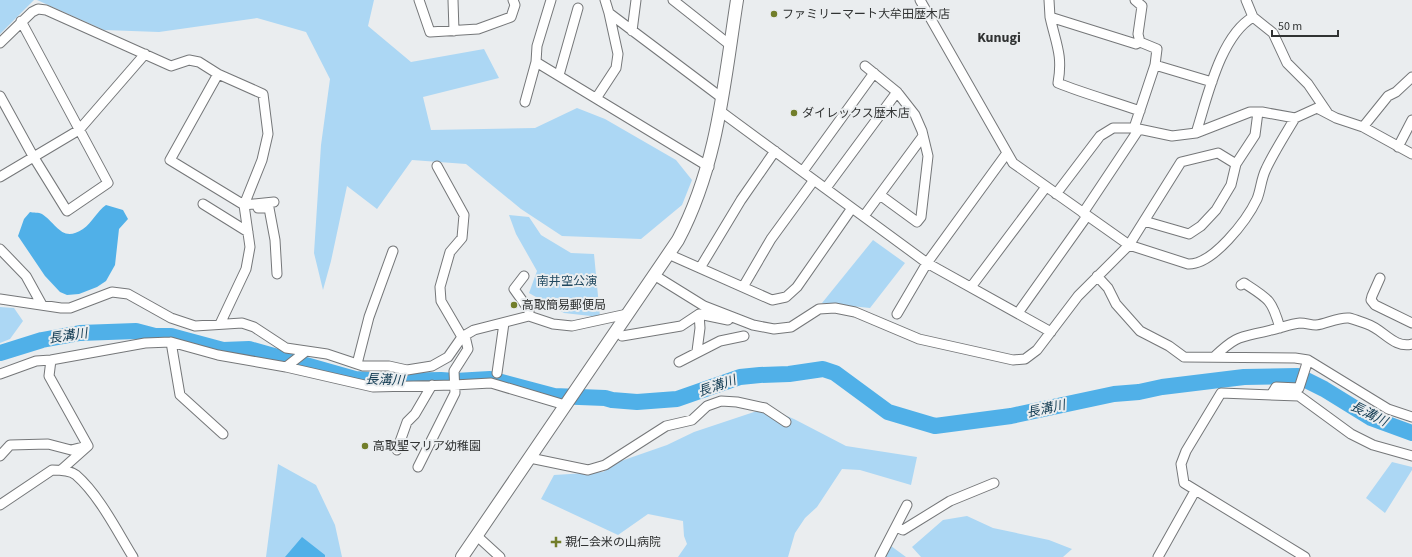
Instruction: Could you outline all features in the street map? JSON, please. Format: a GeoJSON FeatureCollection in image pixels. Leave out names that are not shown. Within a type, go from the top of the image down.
{"type":"FeatureCollection","features":[{"type":"Feature","properties":{"kind":"street"},"geometry":{"type":"LineString","coordinates":[[420,0],[430,32],[478,29],[511,17],[514,5],[513,0]]}},
{"type":"Feature","properties":{"kind":"street"},"geometry":{"type":"LineString","coordinates":[[453,0],[454,31]]}},
{"type":"Feature","properties":{"kind":"street"},"geometry":{"type":"LineString","coordinates":[[525,102],[536,62],[537,46],[551,0]]}},
{"type":"Feature","properties":{"kind":"street"},"geometry":{"type":"LineString","coordinates":[[597,97],[616,68],[618,54],[605,0]]}},
{"type":"Feature","properties":{"kind":"street"},"geometry":{"type":"LineString","coordinates":[[632,30],[636,0]]}},
{"type":"Feature","properties":{"kind":"street"},"geometry":{"type":"LineString","coordinates":[[673,0],[730,45]]}},
{"type":"Feature","properties":{"kind":"street"},"geometry":{"type":"LineString","coordinates":[[462,557],[628,314],[686,226],[709,167],[720,111],[737,0]]}},
{"type":"Feature","properties":{"kind":"street"},"geometry":{"type":"LineString","coordinates":[[920,0],[958,65],[1006,153],[1014,163],[1130,245],[1188,264],[1196,264],[1205,260],[1230,237],[1251,209],[1257,197],[1265,170],[1294,118]]}},
{"type":"Feature","properties":{"kind":"street"},"geometry":{"type":"LineString","coordinates":[[1049,0],[1050,17],[1060,52],[1061,66],[1058,83],[1090,96],[1104,98],[1140,112]]}},
{"type":"Feature","properties":{"kind":"street"},"geometry":{"type":"LineString","coordinates":[[1135,0],[1142,6],[1138,34],[1140,42]]}},
{"type":"Feature","properties":{"kind":"street"},"geometry":{"type":"LineString","coordinates":[[1246,0],[1253,17],[1273,33],[1287,63],[1308,84],[1328,114]]}},
{"type":"Feature","properties":{"kind":"street"},"geometry":{"type":"LineString","coordinates":[[559,75],[578,8]]}},
{"type":"Feature","properties":{"kind":"street"},"geometry":{"type":"LineString","coordinates":[[0,43],[32,12],[38,9],[46,10],[171,66],[189,60],[199,62],[218,74],[263,94],[268,134],[262,160],[244,206],[250,247],[246,269],[220,324]]}},
{"type":"Feature","properties":{"kind":"street"},"geometry":{"type":"LineString","coordinates":[[609,13],[722,98]]}},
{"type":"Feature","properties":{"kind":"street"},"geometry":{"type":"LineString","coordinates":[[1018,313],[1085,214],[1137,129],[1140,112],[1155,66],[1157,49],[1140,42],[1136,44],[1050,17]]}},
{"type":"Feature","properties":{"kind":"street"},"geometry":{"type":"LineString","coordinates":[[1196,133],[1212,82],[1226,46],[1244,22],[1253,17]]}},
{"type":"Feature","properties":{"kind":"street"},"geometry":{"type":"LineString","coordinates":[[0,96],[33,156],[66,211],[108,183],[21,21]]}},
{"type":"Feature","properties":{"kind":"street"},"geometry":{"type":"LineString","coordinates":[[0,177],[79,130],[145,54]]}},
{"type":"Feature","properties":{"kind":"street"},"geometry":{"type":"LineString","coordinates":[[536,62],[597,97],[709,167]]}},
{"type":"Feature","properties":{"kind":"street"},"geometry":{"type":"LineString","coordinates":[[865,66],[897,92],[915,114],[928,156],[921,217],[917,222],[880,195]]}},
{"type":"Feature","properties":{"kind":"street"},"geometry":{"type":"LineString","coordinates":[[1155,66],[1212,82]]}},
{"type":"Feature","properties":{"kind":"street"},"geometry":{"type":"LineString","coordinates":[[803,171],[874,73]]}},
{"type":"Feature","properties":{"kind":"street"},"geometry":{"type":"LineString","coordinates":[[218,74],[170,160],[244,206],[269,208],[275,240],[277,274]]}},
{"type":"Feature","properties":{"kind":"street"},"geometry":{"type":"LineString","coordinates":[[1363,127],[1388,96],[1396,92],[1412,77]]}},
{"type":"Feature","properties":{"kind":"street"},"geometry":{"type":"LineString","coordinates":[[826,188],[897,92]]}},
{"type":"Feature","properties":{"kind":"street"},"geometry":{"type":"LineString","coordinates":[[1056,194],[1100,136],[1113,128],[1137,129],[1172,136],[1196,133],[1250,112],[1294,118],[1317,108],[1336,118],[1363,127],[1412,154]]}},
{"type":"Feature","properties":{"kind":"street"},"geometry":{"type":"LineString","coordinates":[[720,111],[927,263],[1051,332]]}},
{"type":"Feature","properties":{"kind":"street"},"geometry":{"type":"LineString","coordinates":[[1144,221],[1189,234],[1201,226],[1216,210],[1231,185],[1236,164],[1255,135],[1258,112]]}},
{"type":"Feature","properties":{"kind":"street"},"geometry":{"type":"LineString","coordinates":[[1398,147],[1412,120]]}},
{"type":"Feature","properties":{"kind":"street"},"geometry":{"type":"LineString","coordinates":[[864,216],[923,136]]}},
{"type":"Feature","properties":{"kind":"street"},"geometry":{"type":"LineString","coordinates":[[700,268],[741,200],[775,151]]}},
{"type":"Feature","properties":{"kind":"street"},"geometry":{"type":"LineString","coordinates":[[897,314],[927,263],[1006,153]]}},
{"type":"Feature","properties":{"kind":"street"},"geometry":{"type":"LineString","coordinates":[[622,336],[681,326],[699,314],[774,329],[790,327],[819,309],[835,308],[855,312],[919,339],[1013,360],[1024,359],[1037,350],[1078,296],[1130,245],[1181,162],[1218,153],[1236,164]]}},
{"type":"Feature","properties":{"kind":"street"},"geometry":{"type":"LineString","coordinates":[[418,467],[454,393],[454,371],[468,349],[464,336],[441,301],[440,287],[450,252],[462,238],[464,216],[437,166]]}},
{"type":"Feature","properties":{"kind":"street"},"geometry":{"type":"LineString","coordinates":[[743,288],[771,238],[814,180]]}},
{"type":"Feature","properties":{"kind":"street"},"geometry":{"type":"LineString","coordinates":[[971,287],[1046,187]]}},
{"type":"Feature","properties":{"kind":"street"},"geometry":{"type":"LineString","coordinates":[[244,206],[274,202]]}},
{"type":"Feature","properties":{"kind":"street"},"geometry":{"type":"LineString","coordinates":[[203,204],[248,232]]}},
{"type":"Feature","properties":{"kind":"street"},"geometry":{"type":"LineString","coordinates":[[668,254],[772,300],[786,297],[797,287],[852,208]]}},
{"type":"Feature","properties":{"kind":"street"},"geometry":{"type":"LineString","coordinates":[[0,249],[26,276],[42,305]]}},
{"type":"Feature","properties":{"kind":"street"},"geometry":{"type":"LineString","coordinates":[[357,364],[369,316],[393,251]]}},
{"type":"Feature","properties":{"kind":"street"},"geometry":{"type":"LineString","coordinates":[[654,275],[704,306],[753,324]]}},
{"type":"Feature","properties":{"kind":"street"},"geometry":{"type":"LineString","coordinates":[[524,276],[514,288],[529,310],[529,316]]}},
{"type":"Feature","properties":{"kind":"street"},"geometry":{"type":"LineString","coordinates":[[1097,276],[1108,288],[1116,304],[1140,331],[1169,346],[1184,357],[1295,358],[1307,363],[1388,409],[1412,417]]}},
{"type":"Feature","properties":{"kind":"street"},"geometry":{"type":"LineString","coordinates":[[1380,278],[1371,300],[1375,305],[1412,323]]}},
{"type":"Feature","properties":{"kind":"street"},"geometry":{"type":"LineString","coordinates":[[1241,285],[1244,283],[1263,295],[1274,306],[1280,328]]}},
{"type":"Feature","properties":{"kind":"street"},"geometry":{"type":"LineString","coordinates":[[0,299],[70,308],[112,292],[128,294],[171,318],[195,326],[242,323],[254,327],[286,348],[305,352],[327,354],[363,366],[389,366],[407,370],[432,366],[448,357],[464,336],[474,330],[529,316],[553,324],[572,326],[628,314]]}},
{"type":"Feature","properties":{"kind":"street"},"geometry":{"type":"LineString","coordinates":[[697,351],[700,328],[699,314]]}},
{"type":"Feature","properties":{"kind":"street"},"geometry":{"type":"LineString","coordinates":[[1214,357],[1236,338],[1247,334],[1302,323],[1316,325],[1348,318],[1378,329],[1397,343],[1404,346],[1412,344]]}},
{"type":"Feature","properties":{"kind":"street"},"geometry":{"type":"LineString","coordinates":[[497,373],[504,323]]}},
{"type":"Feature","properties":{"kind":"street"},"geometry":{"type":"LineString","coordinates":[[679,362],[697,351],[720,341],[744,336]]}},
{"type":"Feature","properties":{"kind":"street"},"geometry":{"type":"LineString","coordinates":[[0,374],[36,361],[51,360],[145,343],[171,342],[218,355],[286,367],[373,387],[491,383],[565,405]]}},
{"type":"Feature","properties":{"kind":"street"},"geometry":{"type":"LineString","coordinates":[[171,342],[180,395],[223,434]]}},
{"type":"Feature","properties":{"kind":"street"},"geometry":{"type":"LineString","coordinates":[[286,367],[305,352]]}},
{"type":"Feature","properties":{"kind":"street"},"geometry":{"type":"LineString","coordinates":[[51,360],[49,376],[88,446]]}},
{"type":"Feature","properties":{"kind":"street"},"geometry":{"type":"LineString","coordinates":[[1271,395],[1276,387],[1299,388],[1307,363]]}},
{"type":"Feature","properties":{"kind":"street"},"geometry":{"type":"LineString","coordinates":[[397,450],[407,422],[415,414],[432,385]]}},
{"type":"Feature","properties":{"kind":"street"},"geometry":{"type":"LineString","coordinates":[[1306,557],[1184,483],[1182,464],[1186,451],[1220,393],[1299,396],[1351,434],[1373,445],[1412,456]]}},
{"type":"Feature","properties":{"kind":"street"},"geometry":{"type":"LineString","coordinates":[[530,458],[588,470],[605,465],[666,426],[692,420],[707,406],[721,401],[737,402],[765,408],[786,422]]}},
{"type":"Feature","properties":{"kind":"street"},"geometry":{"type":"LineString","coordinates":[[0,456],[10,445],[48,444],[71,450],[88,446]]}},
{"type":"Feature","properties":{"kind":"street"},"geometry":{"type":"LineString","coordinates":[[61,470],[88,446]]}},
{"type":"Feature","properties":{"kind":"street"},"geometry":{"type":"LineString","coordinates":[[0,505],[52,470],[61,470],[75,474],[93,494],[134,557]]}},
{"type":"Feature","properties":{"kind":"street"},"geometry":{"type":"LineString","coordinates":[[896,527],[903,530],[950,501],[994,483]]}},
{"type":"Feature","properties":{"kind":"street"},"geometry":{"type":"LineString","coordinates":[[1158,557],[1196,491]]}},
{"type":"Feature","properties":{"kind":"street"},"geometry":{"type":"LineString","coordinates":[[880,557],[907,505]]}},
{"type":"Feature","properties":{"kind":"street"},"geometry":{"type":"LineString","coordinates":[[477,536],[500,557]]}},
{"type":"Feature","properties":{"kind":"green space"},"geometry":{"type":"Polygon","coordinates":[[[0,0],[34,0],[0,34],[0,0]]]}},
{"type":"Feature","properties":{"kind":"green space"},"geometry":{"type":"Polygon","coordinates":[[[37,0],[374,0],[368,26],[411,62],[484,49],[499,78],[423,97],[431,130],[535,128],[577,108],[605,119],[676,160],[692,180],[682,205],[641,239],[562,236],[521,209],[466,164],[412,160],[377,209],[347,186],[331,261],[323,290],[314,253],[321,145],[330,79],[306,32],[257,18],[159,32],[104,30],[37,0]]]}},
{"type":"Feature","properties":{"kind":"green space","name":"南井空公演"},"geometry":{"type":"Polygon","coordinates":[[[509,215],[529,217],[541,235],[571,253],[594,254],[600,317],[564,313],[529,293],[537,271],[516,234],[509,215]]]}},
{"type":"Feature","properties":{"kind":"green space"},"geometry":{"type":"Polygon","coordinates":[[[873,240],[905,263],[870,308],[822,303],[873,240]]]}},
{"type":"Feature","properties":{"kind":"green space"},"geometry":{"type":"Polygon","coordinates":[[[0,307],[14,308],[23,321],[10,339],[0,343],[0,307]]]}},
{"type":"Feature","properties":{"kind":"green space"},"geometry":{"type":"Polygon","coordinates":[[[760,410],[782,414],[794,419],[846,446],[917,457],[911,485],[860,470],[842,469],[817,507],[805,518],[795,533],[788,557],[678,557],[687,544],[684,536],[683,521],[648,514],[618,535],[541,499],[554,475],[603,472],[621,461],[667,445],[694,432],[760,410]]]}},
{"type":"Feature","properties":{"kind":"green space"},"geometry":{"type":"Polygon","coordinates":[[[1392,462],[1412,467],[1412,470],[1385,513],[1366,498],[1392,462]]]}},
{"type":"Feature","properties":{"kind":"green space"},"geometry":{"type":"Polygon","coordinates":[[[278,464],[316,485],[335,525],[342,557],[266,557],[278,464]]]}},
{"type":"Feature","properties":{"kind":"green space"},"geometry":{"type":"Polygon","coordinates":[[[967,516],[993,528],[1049,540],[1072,549],[1063,557],[921,557],[912,547],[943,520],[967,516]]]}},
{"type":"Feature","properties":{"kind":"green space"},"geometry":{"type":"Polygon","coordinates":[[[891,546],[906,557],[885,557],[891,546]]]}},
{"type":"Feature","properties":{"kind":"water"},"geometry":{"type":"Polygon","coordinates":[[[106,205],[123,210],[128,219],[119,229],[115,265],[106,281],[97,287],[79,294],[67,295],[60,292],[45,276],[18,236],[24,219],[30,212],[41,213],[65,233],[76,233],[83,229],[106,205]]]}},
{"type":"Feature","properties":{"kind":"water"},"geometry":{"type":"Polygon","coordinates":[[[302,537],[325,555],[325,557],[285,557],[302,537]]]}},
{"type":"Feature","properties":{"kind":"waterway","name":"長溝川"},"geometry":{"type":"LineString","coordinates":[[0,353],[42,340],[80,333],[136,331],[155,336],[171,336],[223,350],[249,349],[355,379],[385,381],[455,381],[490,379],[554,396],[605,398],[637,402],[677,399],[740,377],[789,374],[823,369],[835,373],[888,412],[935,426],[1011,416],[1114,394],[1139,392],[1162,387],[1244,377],[1298,376],[1324,389],[1371,418],[1412,433]]}},
{"type":"Feature","properties":{"kind":"place","name":"ファミリーマート大牟田歴木店"},"geometry":{"type":"Point","coordinates":[774,14]}},
{"type":"Feature","properties":{"kind":"place","name":"ダイレックス歴木店"},"geometry":{"type":"Point","coordinates":[794,113]}},
{"type":"Feature","properties":{"kind":"place","name":"高取簡易郵便局"},"geometry":{"type":"Point","coordinates":[514,305]}},
{"type":"Feature","properties":{"kind":"place","name":"高取聖マリア幼稚園"},"geometry":{"type":"Point","coordinates":[365,446]}},
{"type":"Feature","properties":{"kind":"place","name":"親仁会米の山病院"},"geometry":{"type":"Point","coordinates":[556,542]}},
{"type":"Feature","properties":{"kind":"district","name":"Kunugi"},"geometry":{"type":"Point","coordinates":[999,38]}}]}
